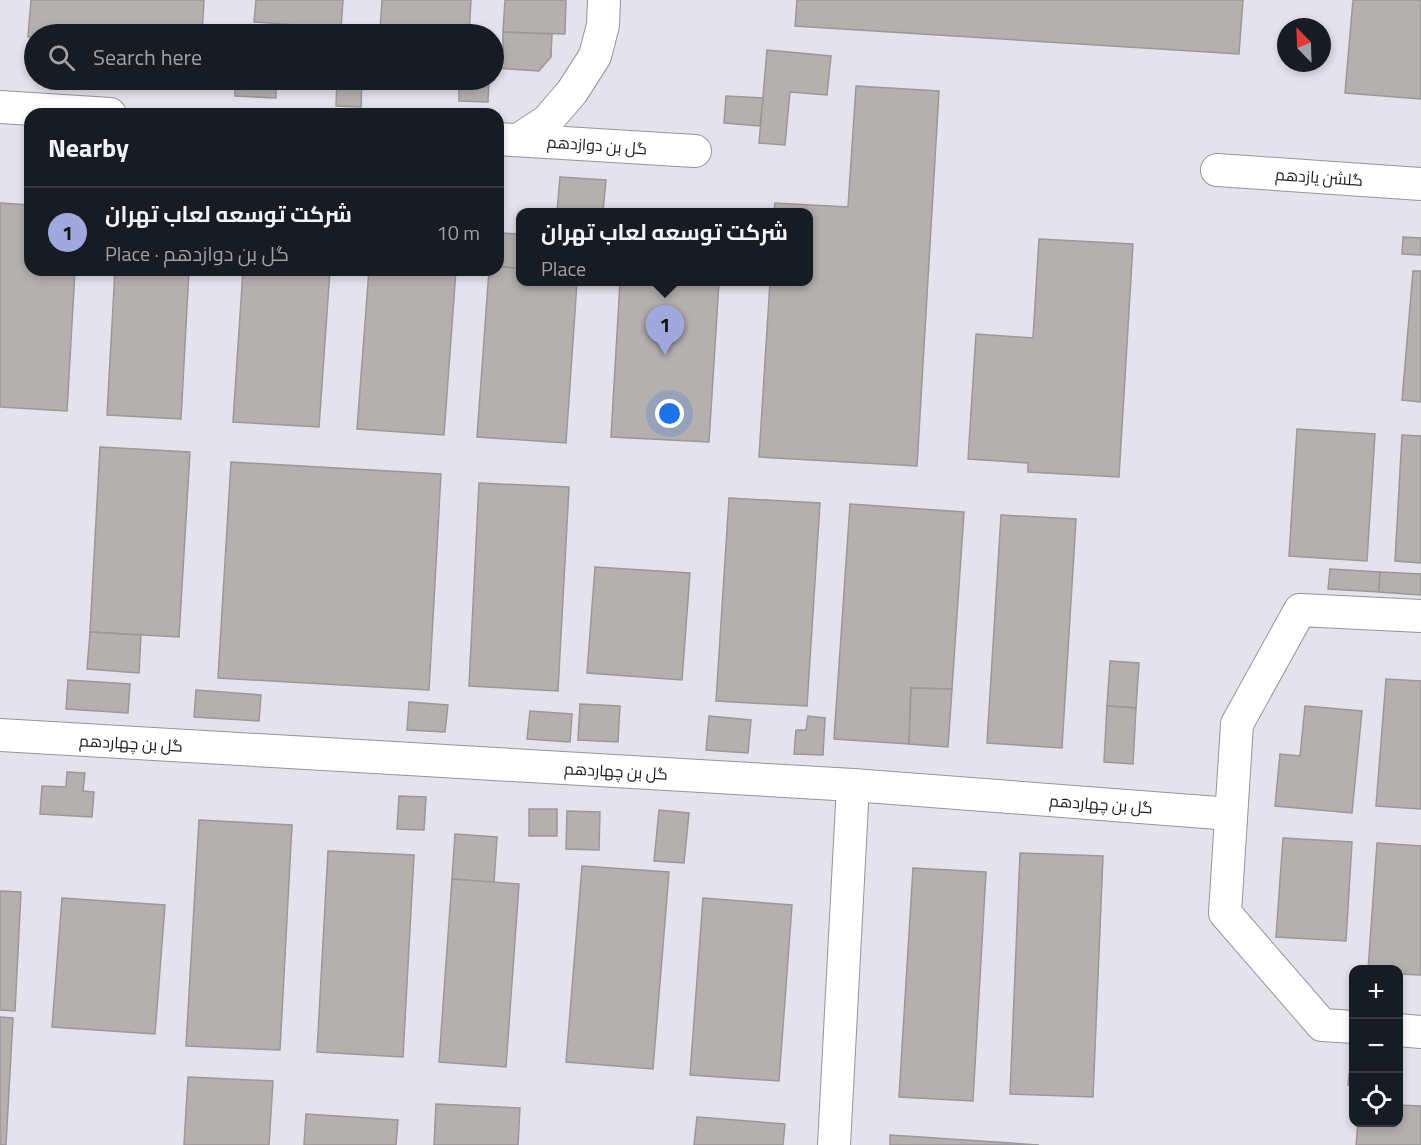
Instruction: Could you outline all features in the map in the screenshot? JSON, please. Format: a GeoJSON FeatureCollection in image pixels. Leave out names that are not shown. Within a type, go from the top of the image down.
{"type":"FeatureCollection","features":[{"type":"Feature","properties":{"kind":"street"},"geometry":{"type":"LineString","coordinates":[[508,139],[546,121],[572,92],[595,56],[603,25],[604,0]]}},
{"type":"Feature","properties":{"kind":"street"},"geometry":{"type":"LineString","coordinates":[[0,107],[24,109]]}},
{"type":"Feature","properties":{"kind":"street","name":"گل بن دوازدهم"},"geometry":{"type":"LineString","coordinates":[[508,139],[695,151]]}},
{"type":"Feature","properties":{"kind":"street","name":"گلشن یازدهم"},"geometry":{"type":"LineString","coordinates":[[1217,170],[1421,184]]}},
{"type":"Feature","properties":{"kind":"street"},"geometry":{"type":"LineString","coordinates":[[1349,1027],[1322,1025],[1226,913],[1237,724],[1300,610],[1421,616]]}},
{"type":"Feature","properties":{"kind":"street","name":"گل بن چهاردهم"},"geometry":{"type":"LineString","coordinates":[[0,735],[853,785],[1232,814]]}},
{"type":"Feature","properties":{"kind":"street"},"geometry":{"type":"LineString","coordinates":[[834,1145],[853,785]]}},
{"type":"Feature","properties":{"kind":"street"},"geometry":{"type":"LineString","coordinates":[[1403,1030],[1421,1032]]}},
{"type":"Feature","properties":{"kind":"shaded area"},"geometry":{"type":"Polygon","coordinates":[[[0,0],[1421,0],[1421,1145],[0,1145],[0,0]]]}},
{"type":"Feature","properties":{"kind":"building"},"geometry":{"type":"Polygon","coordinates":[[[31,0],[204,0],[203,24],[29,24],[31,0]]]}},
{"type":"Feature","properties":{"kind":"building"},"geometry":{"type":"Polygon","coordinates":[[[256,0],[343,0],[341,24],[254,22],[256,0]]]}},
{"type":"Feature","properties":{"kind":"building"},"geometry":{"type":"Polygon","coordinates":[[[382,0],[471,0],[470,24],[380,24],[382,0]]]}},
{"type":"Feature","properties":{"kind":"building"},"geometry":{"type":"Polygon","coordinates":[[[505,0],[566,0],[565,34],[504,32],[505,0]]]}},
{"type":"Feature","properties":{"kind":"building"},"geometry":{"type":"Polygon","coordinates":[[[797,0],[1243,0],[1239,54],[795,26],[797,0]]]}},
{"type":"Feature","properties":{"kind":"building"},"geometry":{"type":"Polygon","coordinates":[[[1353,0],[1421,0],[1421,99],[1345,93],[1353,0]]]}},
{"type":"Feature","properties":{"kind":"building"},"geometry":{"type":"Polygon","coordinates":[[[504,32],[552,34],[551,57],[539,71],[504,69],[504,32]]]}},
{"type":"Feature","properties":{"kind":"building"},"geometry":{"type":"Polygon","coordinates":[[[767,50],[831,56],[827,95],[790,92],[785,145],[759,143],[767,50]]]}},
{"type":"Feature","properties":{"kind":"building"},"geometry":{"type":"Polygon","coordinates":[[[856,86],[939,91],[917,466],[759,457],[770,286],[813,286],[813,208],[774,208],[775,203],[848,207],[856,86]]]}},
{"type":"Feature","properties":{"kind":"building"},"geometry":{"type":"Polygon","coordinates":[[[235,90],[276,90],[276,98],[235,96],[235,90]]]}},
{"type":"Feature","properties":{"kind":"building"},"geometry":{"type":"Polygon","coordinates":[[[337,90],[362,90],[361,107],[336,106],[337,90]]]}},
{"type":"Feature","properties":{"kind":"building"},"geometry":{"type":"Polygon","coordinates":[[[459,90],[489,90],[488,102],[459,101],[459,90]]]}},
{"type":"Feature","properties":{"kind":"building"},"geometry":{"type":"Polygon","coordinates":[[[726,96],[763,98],[760,126],[724,123],[726,96]]]}},
{"type":"Feature","properties":{"kind":"building"},"geometry":{"type":"Polygon","coordinates":[[[560,177],[606,180],[603,208],[557,208],[560,177]]]}},
{"type":"Feature","properties":{"kind":"building"},"geometry":{"type":"Polygon","coordinates":[[[0,203],[24,205],[24,276],[75,276],[67,411],[0,407],[0,203]]]}},
{"type":"Feature","properties":{"kind":"building"},"geometry":{"type":"Polygon","coordinates":[[[504,233],[516,234],[516,268],[504,267],[504,233]]]}},
{"type":"Feature","properties":{"kind":"building"},"geometry":{"type":"Polygon","coordinates":[[[1403,237],[1421,238],[1421,255],[1402,254],[1403,237]]]}},
{"type":"Feature","properties":{"kind":"building"},"geometry":{"type":"Polygon","coordinates":[[[1039,239],[1133,244],[1119,477],[1028,472],[1028,463],[968,459],[976,334],[1033,338],[1039,239]]]}},
{"type":"Feature","properties":{"kind":"building"},"geometry":{"type":"Polygon","coordinates":[[[504,267],[516,268],[516,286],[577,286],[566,443],[477,437],[489,276],[504,276],[504,267]]]}},
{"type":"Feature","properties":{"kind":"building"},"geometry":{"type":"Polygon","coordinates":[[[1413,271],[1421,271],[1421,402],[1402,400],[1413,271]]]}},
{"type":"Feature","properties":{"kind":"building"},"geometry":{"type":"Polygon","coordinates":[[[115,276],[189,276],[181,419],[107,415],[115,276]]]}},
{"type":"Feature","properties":{"kind":"building"},"geometry":{"type":"Polygon","coordinates":[[[243,276],[330,276],[319,427],[233,422],[243,276]]]}},
{"type":"Feature","properties":{"kind":"building"},"geometry":{"type":"Polygon","coordinates":[[[369,276],[456,276],[444,435],[357,429],[369,276]]]}},
{"type":"Feature","properties":{"kind":"building"},"geometry":{"type":"Polygon","coordinates":[[[620,286],[719,286],[709,442],[611,437],[620,286]]]}},
{"type":"Feature","properties":{"kind":"building"},"geometry":{"type":"Polygon","coordinates":[[[1297,429],[1375,434],[1367,561],[1289,556],[1297,429]]]}},
{"type":"Feature","properties":{"kind":"building"},"geometry":{"type":"Polygon","coordinates":[[[1402,435],[1421,436],[1421,563],[1395,561],[1402,435]]]}},
{"type":"Feature","properties":{"kind":"building"},"geometry":{"type":"Polygon","coordinates":[[[100,447],[190,452],[179,637],[90,632],[100,447]]]}},
{"type":"Feature","properties":{"kind":"building"},"geometry":{"type":"Polygon","coordinates":[[[231,462],[441,474],[429,690],[218,678],[231,462]]]}},
{"type":"Feature","properties":{"kind":"building"},"geometry":{"type":"Polygon","coordinates":[[[479,483],[569,487],[558,691],[469,686],[479,483]]]}},
{"type":"Feature","properties":{"kind":"building"},"geometry":{"type":"Polygon","coordinates":[[[729,498],[820,503],[807,706],[716,701],[729,498]]]}},
{"type":"Feature","properties":{"kind":"building"},"geometry":{"type":"Polygon","coordinates":[[[850,504],[964,512],[952,689],[911,688],[909,744],[834,739],[850,504]]]}},
{"type":"Feature","properties":{"kind":"building"},"geometry":{"type":"Polygon","coordinates":[[[1001,515],[1076,519],[1062,748],[987,743],[1001,515]]]}},
{"type":"Feature","properties":{"kind":"building"},"geometry":{"type":"Polygon","coordinates":[[[595,567],[690,573],[682,680],[587,673],[595,567]]]}},
{"type":"Feature","properties":{"kind":"building"},"geometry":{"type":"Polygon","coordinates":[[[1330,569],[1380,572],[1379,592],[1328,589],[1330,569]]]}},
{"type":"Feature","properties":{"kind":"building"},"geometry":{"type":"Polygon","coordinates":[[[1380,572],[1421,574],[1421,595],[1379,592],[1380,572]]]}},
{"type":"Feature","properties":{"kind":"building"},"geometry":{"type":"Polygon","coordinates":[[[90,632],[141,635],[139,673],[87,669],[90,632]]]}},
{"type":"Feature","properties":{"kind":"building"},"geometry":{"type":"Polygon","coordinates":[[[1110,661],[1139,663],[1136,708],[1107,706],[1110,661]]]}},
{"type":"Feature","properties":{"kind":"building"},"geometry":{"type":"Polygon","coordinates":[[[1386,679],[1421,681],[1421,809],[1376,806],[1386,679]]]}},
{"type":"Feature","properties":{"kind":"building"},"geometry":{"type":"Polygon","coordinates":[[[68,680],[130,684],[128,713],[66,709],[68,680]]]}},
{"type":"Feature","properties":{"kind":"building"},"geometry":{"type":"Polygon","coordinates":[[[911,688],[952,689],[948,747],[909,744],[911,688]]]}},
{"type":"Feature","properties":{"kind":"building"},"geometry":{"type":"Polygon","coordinates":[[[196,690],[261,695],[259,721],[194,717],[196,690]]]}},
{"type":"Feature","properties":{"kind":"building"},"geometry":{"type":"Polygon","coordinates":[[[409,702],[448,705],[445,732],[407,730],[409,702]]]}},
{"type":"Feature","properties":{"kind":"building"},"geometry":{"type":"Polygon","coordinates":[[[580,704],[620,706],[618,742],[578,740],[580,704]]]}},
{"type":"Feature","properties":{"kind":"building"},"geometry":{"type":"Polygon","coordinates":[[[1107,706],[1136,708],[1133,764],[1104,762],[1107,706]]]}},
{"type":"Feature","properties":{"kind":"building"},"geometry":{"type":"Polygon","coordinates":[[[1305,706],[1362,711],[1352,813],[1275,806],[1280,754],[1300,756],[1305,706]]]}},
{"type":"Feature","properties":{"kind":"building"},"geometry":{"type":"Polygon","coordinates":[[[530,711],[572,714],[570,742],[527,739],[530,711]]]}},
{"type":"Feature","properties":{"kind":"building"},"geometry":{"type":"Polygon","coordinates":[[[709,716],[751,720],[748,753],[706,750],[709,716]]]}},
{"type":"Feature","properties":{"kind":"building"},"geometry":{"type":"Polygon","coordinates":[[[808,716],[825,718],[823,755],[794,754],[796,730],[806,730],[808,716]]]}},
{"type":"Feature","properties":{"kind":"building"},"geometry":{"type":"Polygon","coordinates":[[[67,772],[85,773],[83,791],[94,792],[92,817],[40,814],[42,786],[66,787],[67,772]]]}},
{"type":"Feature","properties":{"kind":"building"},"geometry":{"type":"Polygon","coordinates":[[[399,796],[426,797],[424,830],[397,829],[399,796]]]}},
{"type":"Feature","properties":{"kind":"building"},"geometry":{"type":"Polygon","coordinates":[[[529,809],[557,809],[557,836],[529,836],[529,809]]]}},
{"type":"Feature","properties":{"kind":"building"},"geometry":{"type":"Polygon","coordinates":[[[659,810],[689,813],[684,863],[654,861],[659,810]]]}},
{"type":"Feature","properties":{"kind":"building"},"geometry":{"type":"Polygon","coordinates":[[[567,811],[600,812],[599,850],[566,849],[567,811]]]}},
{"type":"Feature","properties":{"kind":"building"},"geometry":{"type":"Polygon","coordinates":[[[199,820],[292,825],[280,1050],[186,1046],[199,820]]]}},
{"type":"Feature","properties":{"kind":"building"},"geometry":{"type":"Polygon","coordinates":[[[455,834],[497,837],[494,883],[452,879],[455,834]]]}},
{"type":"Feature","properties":{"kind":"building"},"geometry":{"type":"Polygon","coordinates":[[[1283,838],[1352,842],[1346,941],[1276,937],[1283,838]]]}},
{"type":"Feature","properties":{"kind":"building"},"geometry":{"type":"Polygon","coordinates":[[[1377,843],[1421,846],[1421,975],[1403,974],[1403,965],[1368,965],[1377,843]]]}},
{"type":"Feature","properties":{"kind":"building"},"geometry":{"type":"Polygon","coordinates":[[[328,851],[414,855],[403,1057],[317,1052],[328,851]]]}},
{"type":"Feature","properties":{"kind":"building"},"geometry":{"type":"Polygon","coordinates":[[[1020,853],[1103,856],[1093,1097],[1010,1094],[1020,853]]]}},
{"type":"Feature","properties":{"kind":"building"},"geometry":{"type":"Polygon","coordinates":[[[582,866],[669,872],[653,1069],[566,1062],[582,866]]]}},
{"type":"Feature","properties":{"kind":"building"},"geometry":{"type":"Polygon","coordinates":[[[913,868],[986,872],[973,1101],[899,1097],[913,868]]]}},
{"type":"Feature","properties":{"kind":"building"},"geometry":{"type":"Polygon","coordinates":[[[452,879],[519,884],[506,1067],[439,1062],[452,879]]]}},
{"type":"Feature","properties":{"kind":"building"},"geometry":{"type":"Polygon","coordinates":[[[0,891],[21,892],[15,1011],[0,1010],[0,891]]]}},
{"type":"Feature","properties":{"kind":"building"},"geometry":{"type":"Polygon","coordinates":[[[62,898],[165,905],[155,1034],[52,1027],[62,898]]]}},
{"type":"Feature","properties":{"kind":"building"},"geometry":{"type":"Polygon","coordinates":[[[703,898],[792,905],[779,1081],[690,1075],[703,898]]]}},
{"type":"Feature","properties":{"kind":"building"},"geometry":{"type":"Polygon","coordinates":[[[0,1017],[13,1018],[6,1145],[0,1145],[0,1017]]]}},
{"type":"Feature","properties":{"kind":"building"},"geometry":{"type":"Polygon","coordinates":[[[188,1077],[273,1081],[269,1145],[184,1145],[188,1077]]]}},
{"type":"Feature","properties":{"kind":"building"},"geometry":{"type":"Polygon","coordinates":[[[436,1104],[520,1108],[518,1145],[434,1145],[436,1104]]]}},
{"type":"Feature","properties":{"kind":"building"},"geometry":{"type":"Polygon","coordinates":[[[1403,1105],[1421,1106],[1421,1145],[1356,1145],[1358,1127],[1403,1127],[1403,1105]]]}},
{"type":"Feature","properties":{"kind":"building"},"geometry":{"type":"Polygon","coordinates":[[[306,1114],[398,1120],[396,1145],[304,1145],[306,1114]]]}},
{"type":"Feature","properties":{"kind":"building"},"geometry":{"type":"Polygon","coordinates":[[[697,1117],[785,1124],[783,1145],[694,1145],[697,1117]]]}},
{"type":"Feature","properties":{"kind":"building"},"geometry":{"type":"Polygon","coordinates":[[[890,1135],[1039,1145],[890,1145],[890,1135]]]}},
{"type":"Feature","properties":{"kind":"place","name":"شرکت توسعه لعاب تهران"},"geometry":{"type":"Point","coordinates":[665,355]}}]}
